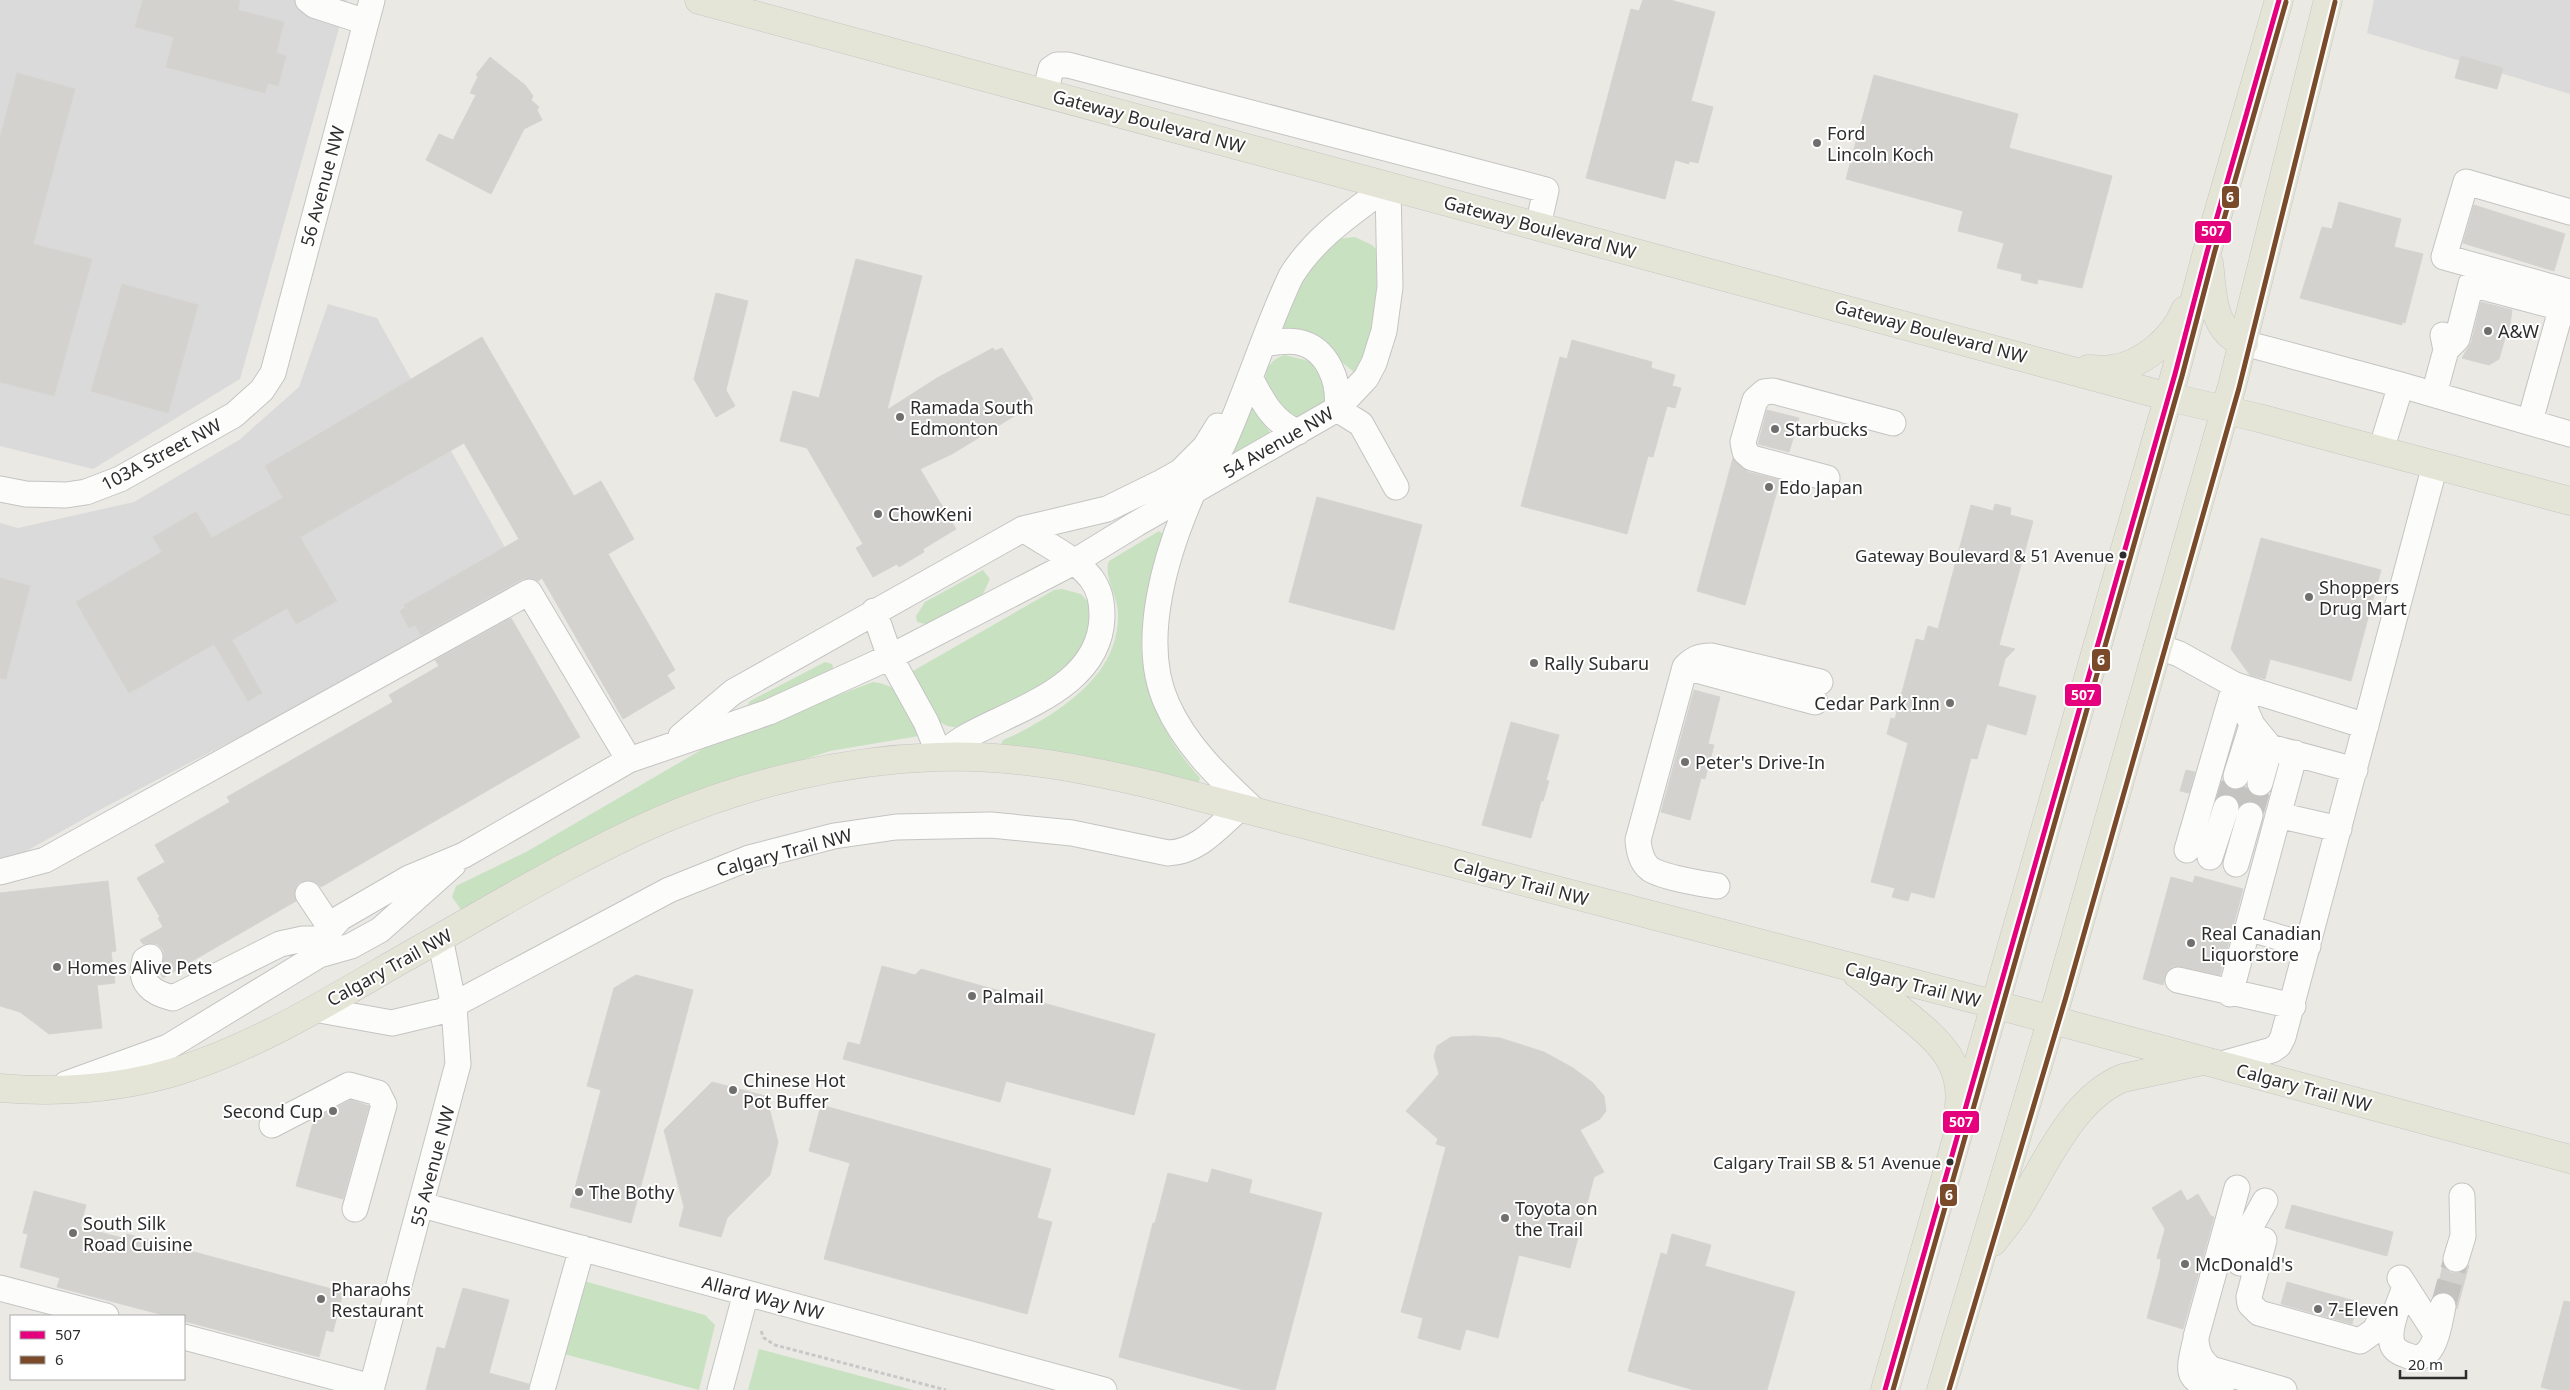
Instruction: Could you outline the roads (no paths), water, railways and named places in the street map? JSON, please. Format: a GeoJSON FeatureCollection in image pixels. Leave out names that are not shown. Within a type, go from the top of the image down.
{"type":"FeatureCollection","features":[{"type":"Feature","properties":{"kind":"main road","name":"Gateway Boulevard NW"},"geometry":{"type":"LineString","coordinates":[[699,0],[2074,369],[2169,397],[2381,450],[2570,501]]}},
{"type":"Feature","properties":{"kind":"main road"},"geometry":{"type":"LineString","coordinates":[[1885,1390],[2169,397],[2207,252],[2279,0]]}},
{"type":"Feature","properties":{"kind":"main road"},"geometry":{"type":"LineString","coordinates":[[1941,1390],[2051,1020],[2226,410],[2328,0]]}},
{"type":"Feature","properties":{"kind":"main road"},"geometry":{"type":"LineString","coordinates":[[2207,252],[2216,312],[2220,323],[2229,336],[2244,343]]}},
{"type":"Feature","properties":{"kind":"main road"},"geometry":{"type":"LineString","coordinates":[[2074,369],[2113,369],[2144,356],[2156,348],[2182,317],[2207,252]]}},
{"type":"Feature","properties":{"kind":"main road","name":"Calgary Trail NW"},"geometry":{"type":"LineString","coordinates":[[39,1090],[111,1085],[186,1069],[242,1046],[314,1009],[591,854],[692,808],[768,784],[816,772],[878,761],[940,756],[1004,759],[1079,769],[1248,809],[1850,968],[1994,1004],[2570,1159]]}},
{"type":"Feature","properties":{"kind":"main road"},"geometry":{"type":"LineString","coordinates":[[1850,968],[1928,1031],[1948,1053],[1958,1076],[1961,1092],[1954,1147]]}},
{"type":"Feature","properties":{"kind":"main road"},"geometry":{"type":"LineString","coordinates":[[1981,1258],[2022,1202],[2052,1149],[2091,1099],[2113,1082],[2123,1078],[2210,1063]]}},
{"type":"Feature","properties":{"kind":"main road"},"geometry":{"type":"LineString","coordinates":[[0,1088],[39,1090]]}},
{"type":"Feature","properties":{"kind":"street"},"geometry":{"type":"LineString","coordinates":[[308,0],[314,5],[369,11]]}},
{"type":"Feature","properties":{"kind":"street","name":"56 Avenue NW"},"geometry":{"type":"LineString","coordinates":[[273,372],[369,11]]}},
{"type":"Feature","properties":{"kind":"street"},"geometry":{"type":"LineString","coordinates":[[1045,93],[1051,70],[1057,65],[1068,65],[1546,190],[1538,226]]}},
{"type":"Feature","properties":{"kind":"street","name":"54 Avenue NW"},"geometry":{"type":"LineString","coordinates":[[1194,490],[1337,409],[1366,378],[1374,363],[1384,331],[1390,288],[1383,184],[1387,148]]}},
{"type":"Feature","properties":{"kind":"street"},"geometry":{"type":"LineString","coordinates":[[2566,292],[2444,257],[2466,182],[2570,212]]}},
{"type":"Feature","properties":{"kind":"street","name":"Calgary Trail NW"},"geometry":{"type":"LineString","coordinates":[[314,1009],[392,1023],[454,1007],[634,907],[669,890],[734,864],[790,847],[866,830],[962,824],[1038,828],[1072,833],[1168,853],[1182,852],[1248,809],[1189,742],[1166,702],[1160,679],[1155,624],[1158,600],[1167,564],[1194,490],[1214,461],[1282,295],[1302,258],[1326,233],[1383,184]]}},
{"type":"Feature","properties":{"kind":"street"},"geometry":{"type":"LineString","coordinates":[[2434,394],[2446,350],[2443,333],[2462,262]]}},
{"type":"Feature","properties":{"kind":"street"},"geometry":{"type":"LineString","coordinates":[[2446,350],[2457,339],[2472,284],[2566,292]]}},
{"type":"Feature","properties":{"kind":"street"},"geometry":{"type":"LineString","coordinates":[[2530,421],[2566,292]]}},
{"type":"Feature","properties":{"kind":"street"},"geometry":{"type":"LineString","coordinates":[[1263,344],[1287,340],[1300,342],[1318,353],[1333,371],[1338,395],[1337,409],[1360,424],[1396,487]]}},
{"type":"Feature","properties":{"kind":"street"},"geometry":{"type":"LineString","coordinates":[[2244,343],[2401,384],[2570,434]]}},
{"type":"Feature","properties":{"kind":"street","name":"103A Street NW"},"geometry":{"type":"LineString","coordinates":[[0,489],[26,494],[66,495],[86,492],[120,479],[234,415],[262,390],[273,372]]}},
{"type":"Feature","properties":{"kind":"street"},"geometry":{"type":"LineString","coordinates":[[2381,450],[2401,384]]}},
{"type":"Feature","properties":{"kind":"street"},"geometry":{"type":"LineString","coordinates":[[1245,386],[1258,396],[1272,414],[1289,429],[1298,432]]}},
{"type":"Feature","properties":{"kind":"street","name":"Calgary Trail NW"},"geometry":{"type":"LineString","coordinates":[[671,745],[733,692],[874,611],[1023,529],[1107,509],[1180,472],[1205,448],[1245,386]]}},
{"type":"Feature","properties":{"kind":"street"},"geometry":{"type":"LineString","coordinates":[[1828,478],[1752,458],[1745,452],[1743,442],[1755,400],[1764,392],[1773,391],[1893,423]]}},
{"type":"Feature","properties":{"kind":"street"},"geometry":{"type":"LineString","coordinates":[[2210,1063],[2272,1050],[2278,1045],[2293,1006],[2435,465]]}},
{"type":"Feature","properties":{"kind":"street","name":"Calgary Trail NW"},"geometry":{"type":"LineString","coordinates":[[39,1090],[168,1047],[324,941],[340,918],[409,878],[464,855],[629,760],[769,712],[890,657],[1074,562],[1194,490]]}},
{"type":"Feature","properties":{"kind":"street"},"geometry":{"type":"LineString","coordinates":[[874,611],[890,657],[926,722],[940,756],[962,739],[1053,692],[1070,679],[1090,656],[1101,631],[1102,602],[1099,591],[1090,577],[1074,562],[1023,529]]}},
{"type":"Feature","properties":{"kind":"street"},"geometry":{"type":"LineString","coordinates":[[0,872],[45,860],[529,592],[629,760]]}},
{"type":"Feature","properties":{"kind":"street"},"geometry":{"type":"LineString","coordinates":[[2157,646],[2179,654],[2236,685],[2366,726]]}},
{"type":"Feature","properties":{"kind":"street"},"geometry":{"type":"LineString","coordinates":[[1717,886],[1699,884],[1652,870],[1643,861],[1638,850],[1638,840],[1685,668],[1692,660],[1700,656],[1711,656],[1817,692]]}},
{"type":"Feature","properties":{"kind":"street"},"geometry":{"type":"LineString","coordinates":[[2236,685],[2252,725],[2270,747],[2354,770]]}},
{"type":"Feature","properties":{"kind":"street"},"geometry":{"type":"LineString","coordinates":[[2226,808],[2199,854],[2236,685]]}},
{"type":"Feature","properties":{"kind":"street"},"geometry":{"type":"LineString","coordinates":[[2236,776],[2252,725]]}},
{"type":"Feature","properties":{"kind":"street"},"geometry":{"type":"LineString","coordinates":[[2260,783],[2270,747]]}},
{"type":"Feature","properties":{"kind":"street"},"geometry":{"type":"LineString","coordinates":[[2230,994],[2295,754]]}},
{"type":"Feature","properties":{"kind":"street"},"geometry":{"type":"LineString","coordinates":[[2236,864],[2250,815]]}},
{"type":"Feature","properties":{"kind":"street"},"geometry":{"type":"LineString","coordinates":[[2278,815],[2339,829]]}},
{"type":"Feature","properties":{"kind":"street"},"geometry":{"type":"LineString","coordinates":[[150,957],[145,960],[142,970],[145,984],[155,993],[173,998],[280,944],[303,939],[324,941],[308,894]]}},
{"type":"Feature","properties":{"kind":"street"},"geometry":{"type":"LineString","coordinates":[[2248,928],[2308,946]]}},
{"type":"Feature","properties":{"kind":"street","name":"55 Avenue NW"},"geometry":{"type":"LineString","coordinates":[[371,1389],[422,1205],[458,1064],[454,1007],[440,938]]}},
{"type":"Feature","properties":{"kind":"street"},"geometry":{"type":"LineString","coordinates":[[2178,980],[2230,994],[2293,1006]]}},
{"type":"Feature","properties":{"kind":"street"},"geometry":{"type":"LineString","coordinates":[[272,1125],[349,1085],[378,1093],[384,1105],[355,1209]]}},
{"type":"Feature","properties":{"kind":"street"},"geometry":{"type":"LineString","coordinates":[[2220,1390],[2200,1384],[2191,1375],[2190,1365],[2237,1188]]}},
{"type":"Feature","properties":{"kind":"street"},"geometry":{"type":"LineString","coordinates":[[2456,1259],[2462,1236],[2462,1196]]}},
{"type":"Feature","properties":{"kind":"street"},"geometry":{"type":"LineString","coordinates":[[2265,1201],[2250,1226],[2233,1290],[2238,1304],[2259,1314],[2360,1341],[2374,1331],[2381,1319]]}},
{"type":"Feature","properties":{"kind":"street","name":"Allard Way NW"},"geometry":{"type":"LineString","coordinates":[[422,1205],[1104,1390]]}},
{"type":"Feature","properties":{"kind":"street"},"geometry":{"type":"LineString","coordinates":[[2259,1314],[2250,1304],[2249,1297],[2264,1240]]}},
{"type":"Feature","properties":{"kind":"street"},"geometry":{"type":"LineString","coordinates":[[542,1390],[582,1248]]}},
{"type":"Feature","properties":{"kind":"street"},"geometry":{"type":"LineString","coordinates":[[2436,1334],[2403,1282],[2392,1330],[2392,1343],[2395,1348],[2411,1358],[2427,1354],[2432,1348],[2436,1334],[2444,1306]]}},
{"type":"Feature","properties":{"kind":"street"},"geometry":{"type":"LineString","coordinates":[[0,1288],[102,1315]]}},
{"type":"Feature","properties":{"kind":"street"},"geometry":{"type":"LineString","coordinates":[[720,1390],[746,1293]]}},
{"type":"Feature","properties":{"kind":"street"},"geometry":{"type":"LineString","coordinates":[[185,1337],[371,1389]]}},
{"type":"Feature","properties":{"kind":"street"},"geometry":{"type":"LineString","coordinates":[[2196,1337],[2196,1348],[2200,1357],[2211,1369],[2284,1390]]}},
{"type":"Feature","properties":{"kind":"tunnel"},"geometry":{"type":"LineString","coordinates":[[2226,808],[2236,776]]}},
{"type":"Feature","properties":{"kind":"tunnel"},"geometry":{"type":"LineString","coordinates":[[2250,815],[2260,783]]}},
{"type":"Feature","properties":{"kind":"tunnel"},"geometry":{"type":"LineString","coordinates":[[2443,1306],[2456,1259]]}},
{"type":"Feature","properties":{"kind":"place","name":"Ford Lincoln Koch"},"geometry":{"type":"Point","coordinates":[1817,143]}},
{"type":"Feature","properties":{"kind":"place","name":"A&W"},"geometry":{"type":"Point","coordinates":[2488,331]}},
{"type":"Feature","properties":{"kind":"place","name":"Ramada South Edmonton"},"geometry":{"type":"Point","coordinates":[900,417]}},
{"type":"Feature","properties":{"kind":"place","name":"Starbucks"},"geometry":{"type":"Point","coordinates":[1775,429]}},
{"type":"Feature","properties":{"kind":"place","name":"Edo Japan"},"geometry":{"type":"Point","coordinates":[1769,487]}},
{"type":"Feature","properties":{"kind":"place","name":"ChowKeni"},"geometry":{"type":"Point","coordinates":[878,514]}},
{"type":"Feature","properties":{"kind":"place","name":"Gateway Boulevard & 51 Avenue"},"geometry":{"type":"Point","coordinates":[2123,555]}},
{"type":"Feature","properties":{"kind":"place","name":"Shoppers Drug Mart"},"geometry":{"type":"Point","coordinates":[2309,597]}},
{"type":"Feature","properties":{"kind":"place","name":"Rally Subaru"},"geometry":{"type":"Point","coordinates":[1534,663]}},
{"type":"Feature","properties":{"kind":"place","name":"Cedar Park Inn"},"geometry":{"type":"Point","coordinates":[1950,703]}},
{"type":"Feature","properties":{"kind":"place","name":"Peter's Drive-In"},"geometry":{"type":"Point","coordinates":[1685,762]}},
{"type":"Feature","properties":{"kind":"place","name":"Real Canadian Liquorstore"},"geometry":{"type":"Point","coordinates":[2191,943]}},
{"type":"Feature","properties":{"kind":"place","name":"Homes Alive Pets"},"geometry":{"type":"Point","coordinates":[57,967]}},
{"type":"Feature","properties":{"kind":"place","name":"Palmail"},"geometry":{"type":"Point","coordinates":[972,996]}},
{"type":"Feature","properties":{"kind":"place","name":"Chinese Hot Pot Buffer"},"geometry":{"type":"Point","coordinates":[733,1090]}},
{"type":"Feature","properties":{"kind":"place","name":"Second Cup"},"geometry":{"type":"Point","coordinates":[333,1111]}},
{"type":"Feature","properties":{"kind":"place","name":"Calgary Trail SB & 51 Avenue"},"geometry":{"type":"Point","coordinates":[1950,1162]}},
{"type":"Feature","properties":{"kind":"place","name":"The Bothy"},"geometry":{"type":"Point","coordinates":[579,1192]}},
{"type":"Feature","properties":{"kind":"place","name":"Toyota on the Trail"},"geometry":{"type":"Point","coordinates":[1505,1218]}},
{"type":"Feature","properties":{"kind":"place","name":"South Silk Road Cuisine"},"geometry":{"type":"Point","coordinates":[73,1233]}},
{"type":"Feature","properties":{"kind":"place","name":"McDonald's"},"geometry":{"type":"Point","coordinates":[2185,1264]}},
{"type":"Feature","properties":{"kind":"place","name":"Pharaohs Restaurant"},"geometry":{"type":"Point","coordinates":[321,1299]}},
{"type":"Feature","properties":{"kind":"place","name":"7-Eleven"},"geometry":{"type":"Point","coordinates":[2318,1309]}}]}
